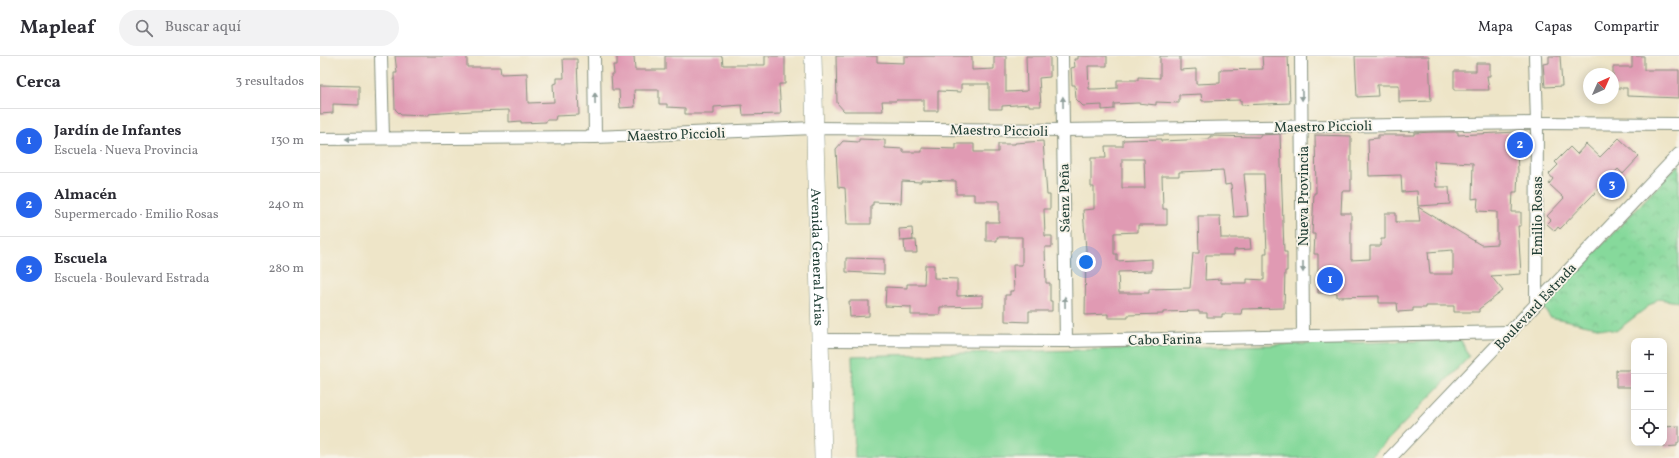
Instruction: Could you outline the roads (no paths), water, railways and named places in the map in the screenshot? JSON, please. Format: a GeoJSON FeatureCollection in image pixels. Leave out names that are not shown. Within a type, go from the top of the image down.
{"type":"FeatureCollection","features":[{"type":"Feature","properties":{"kind":"main road","name":"Avenida General Arias"},"geometry":{"type":"LineString","coordinates":[[813,56],[823,458]]}},
{"type":"Feature","properties":{"kind":"street"},"geometry":{"type":"LineString","coordinates":[[381,56],[383,138]]}},
{"type":"Feature","properties":{"kind":"street"},"geometry":{"type":"LineString","coordinates":[[594,56],[595,137]]}},
{"type":"Feature","properties":{"kind":"street","name":"Sáenz Peña"},"geometry":{"type":"LineString","coordinates":[[1062,56],[1066,341]]}},
{"type":"Feature","properties":{"kind":"street","name":"Nueva Provincia"},"geometry":{"type":"LineString","coordinates":[[1301,56],[1303,336]]}},
{"type":"Feature","properties":{"kind":"street","name":"Emilio Rosas"},"geometry":{"type":"LineString","coordinates":[[1535,56],[1537,123],[1536,304]]}},
{"type":"Feature","properties":{"kind":"street","name":"Maestro Piccioli"},"geometry":{"type":"LineString","coordinates":[[320,139],[595,137],[814,128],[1064,130],[1537,123],[1679,124]]}},
{"type":"Feature","properties":{"kind":"street","name":"Boulevard Estrada"},"geometry":{"type":"LineString","coordinates":[[1390,458],[1679,154]]}},
{"type":"Feature","properties":{"kind":"street","name":"Cabo Farina"},"geometry":{"type":"LineString","coordinates":[[819,340],[1066,341],[1511,332]]}},
{"type":"Feature","properties":{"kind":"place","name":"Almacén"},"geometry":{"type":"Point","coordinates":[1520,145]}},
{"type":"Feature","properties":{"kind":"place","name":"Escuela"},"geometry":{"type":"Point","coordinates":[1612,185]}},
{"type":"Feature","properties":{"kind":"place","name":"Jardín de Infantes"},"geometry":{"type":"Point","coordinates":[1330,280]}}]}
